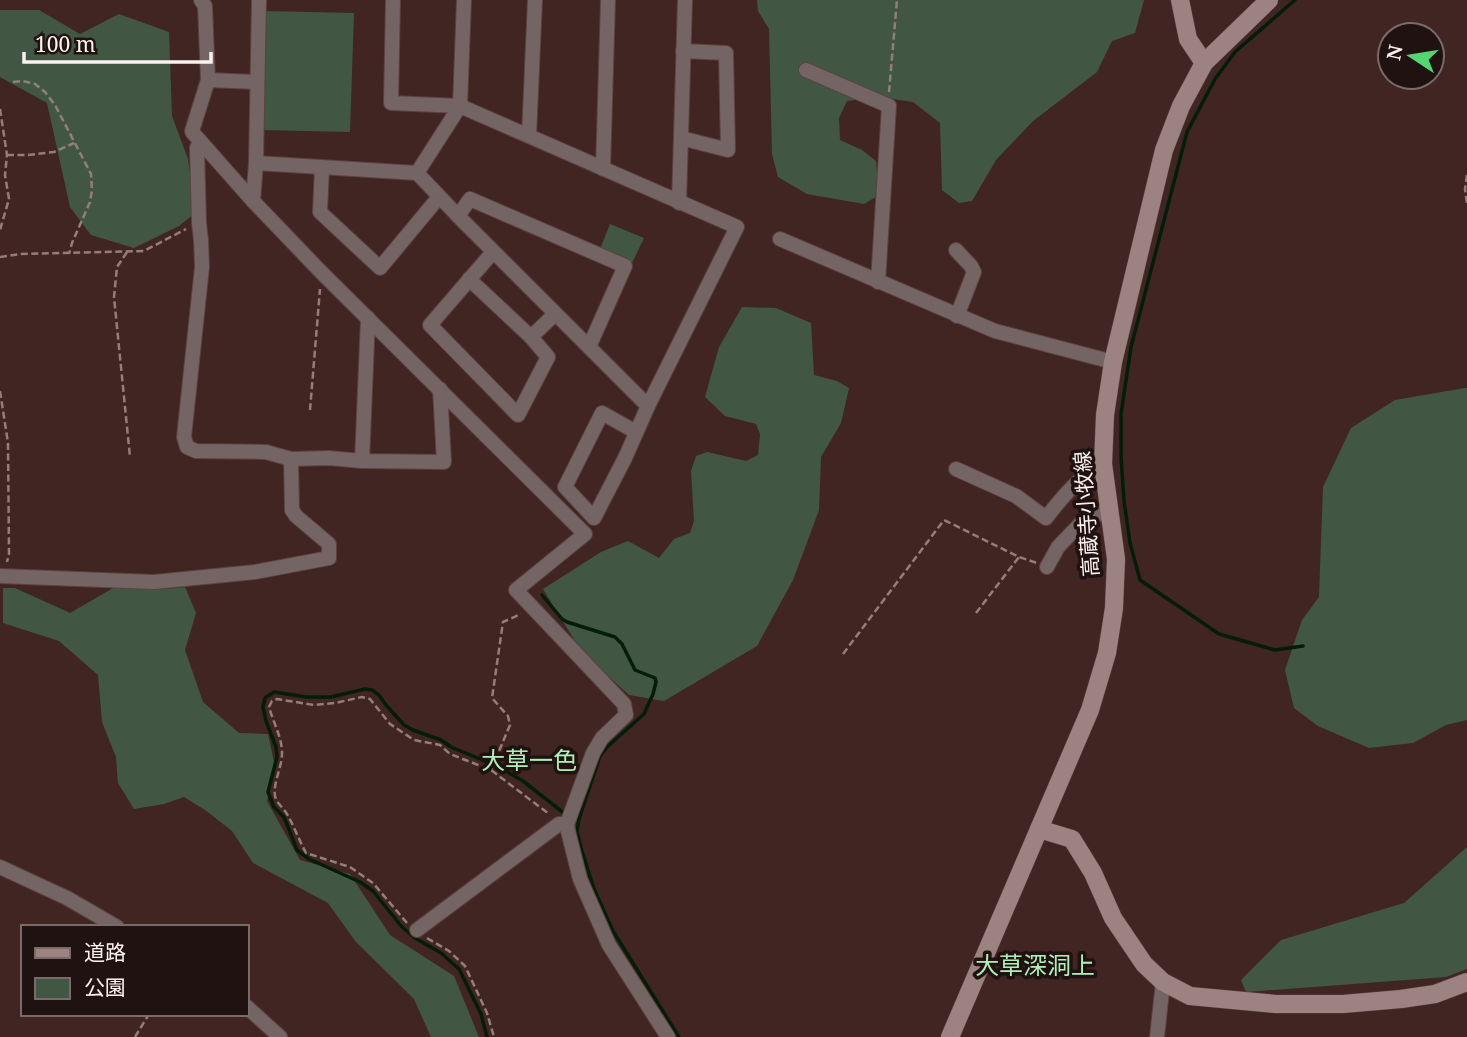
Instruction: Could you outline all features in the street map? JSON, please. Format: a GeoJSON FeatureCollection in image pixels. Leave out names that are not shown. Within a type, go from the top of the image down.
{"type":"FeatureCollection","features":[{"type":"Feature","properties":{"kind":"main road"},"geometry":{"type":"LineString","coordinates":[[1180,0],[1188,39],[1204,63]]}},
{"type":"Feature","properties":{"kind":"main road","name":"高蔵寺小牧線"},"geometry":{"type":"LineString","coordinates":[[950,1037],[1090,710],[1107,653],[1114,608],[1115,559],[1103,464],[1105,415],[1113,362],[1164,150],[1181,106],[1204,63],[1269,0]]}},
{"type":"Feature","properties":{"kind":"main road"},"geometry":{"type":"LineString","coordinates":[[1040,829],[1072,839],[1093,873],[1113,918],[1144,964],[1163,982],[1190,996],[1276,1004],[1343,1004],[1435,994],[1467,982]]}},
{"type":"Feature","properties":{"kind":"street"},"geometry":{"type":"LineString","coordinates":[[201,0],[205,6],[208,80],[192,131],[253,201],[321,272],[585,534],[516,590],[624,704],[625,715],[593,753],[563,824],[417,930]]}},
{"type":"Feature","properties":{"kind":"street"},"geometry":{"type":"LineString","coordinates":[[253,201],[259,0]]}},
{"type":"Feature","properties":{"kind":"street"},"geometry":{"type":"LineString","coordinates":[[393,0],[391,103],[460,106],[737,227],[594,518],[565,487],[602,413],[636,432]]}},
{"type":"Feature","properties":{"kind":"street"},"geometry":{"type":"LineString","coordinates":[[417,173],[460,106],[464,0]]}},
{"type":"Feature","properties":{"kind":"street"},"geometry":{"type":"LineString","coordinates":[[529,136],[535,0]]}},
{"type":"Feature","properties":{"kind":"street"},"geometry":{"type":"LineString","coordinates":[[603,169],[608,0]]}},
{"type":"Feature","properties":{"kind":"street"},"geometry":{"type":"LineString","coordinates":[[679,203],[685,0]]}},
{"type":"Feature","properties":{"kind":"street"},"geometry":{"type":"LineString","coordinates":[[681,138],[728,150],[726,53],[683,51]]}},
{"type":"Feature","properties":{"kind":"street"},"geometry":{"type":"LineString","coordinates":[[806,70],[888,106],[878,282]]}},
{"type":"Feature","properties":{"kind":"street"},"geometry":{"type":"LineString","coordinates":[[208,80],[257,82]]}},
{"type":"Feature","properties":{"kind":"street"},"geometry":{"type":"LineString","coordinates":[[200,142],[197,148],[202,267],[184,437],[187,447],[196,451],[266,452],[291,459],[444,462],[440,389]]}},
{"type":"Feature","properties":{"kind":"street"},"geometry":{"type":"LineString","coordinates":[[256,163],[417,173],[648,406]]}},
{"type":"Feature","properties":{"kind":"street"},"geometry":{"type":"LineString","coordinates":[[322,167],[320,212],[380,268],[439,197]]}},
{"type":"Feature","properties":{"kind":"street"},"geometry":{"type":"LineString","coordinates":[[458,216],[470,199],[625,266],[589,347]]}},
{"type":"Feature","properties":{"kind":"street"},"geometry":{"type":"LineString","coordinates":[[780,239],[995,331],[1113,362]]}},
{"type":"Feature","properties":{"kind":"street"},"geometry":{"type":"LineString","coordinates":[[956,250],[974,272],[957,316]]}},
{"type":"Feature","properties":{"kind":"street"},"geometry":{"type":"LineString","coordinates":[[469,279],[531,337],[548,357],[518,415],[430,325],[469,279],[493,251]]}},
{"type":"Feature","properties":{"kind":"street"},"geometry":{"type":"LineString","coordinates":[[531,337],[555,314]]}},
{"type":"Feature","properties":{"kind":"street"},"geometry":{"type":"LineString","coordinates":[[362,461],[368,317]]}},
{"type":"Feature","properties":{"kind":"street"},"geometry":{"type":"LineString","coordinates":[[2,576],[154,582],[255,572],[329,558],[329,544],[292,510],[291,459]]}},
{"type":"Feature","properties":{"kind":"street"},"geometry":{"type":"LineString","coordinates":[[956,469],[1016,496],[1046,518],[1066,492],[1087,473],[1103,464]]}},
{"type":"Feature","properties":{"kind":"street"},"geometry":{"type":"LineString","coordinates":[[1047,567],[1058,547],[1082,522],[1109,509]]}},
{"type":"Feature","properties":{"kind":"street"},"geometry":{"type":"LineString","coordinates":[[563,824],[580,879],[610,945],[668,1037]]}},
{"type":"Feature","properties":{"kind":"street"},"geometry":{"type":"LineString","coordinates":[[0,867],[67,898],[114,925]]}},
{"type":"Feature","properties":{"kind":"street"},"geometry":{"type":"LineString","coordinates":[[1157,1037],[1163,982]]}},
{"type":"Feature","properties":{"kind":"street"},"geometry":{"type":"LineString","coordinates":[[248,1008],[279,1037]]}},
{"type":"Feature","properties":{"kind":"path"},"geometry":{"type":"LineString","coordinates":[[888,106],[897,0]]}},
{"type":"Feature","properties":{"kind":"path"},"geometry":{"type":"LineString","coordinates":[[13,82],[23,80],[35,84],[45,92],[55,105],[91,174],[90,202],[69,254]]}},
{"type":"Feature","properties":{"kind":"path"},"geometry":{"type":"LineString","coordinates":[[0,109],[7,155],[5,175],[9,199],[0,230]]}},
{"type":"Feature","properties":{"kind":"path"},"geometry":{"type":"LineString","coordinates":[[7,155],[54,152],[74,143]]}},
{"type":"Feature","properties":{"kind":"path"},"geometry":{"type":"LineString","coordinates":[[1467,175],[1467,204]]}},
{"type":"Feature","properties":{"kind":"path"},"geometry":{"type":"LineString","coordinates":[[0,257],[21,254],[144,251],[199,223]]}},
{"type":"Feature","properties":{"kind":"path"},"geometry":{"type":"LineString","coordinates":[[127,252],[117,267],[114,297],[130,457]]}},
{"type":"Feature","properties":{"kind":"path"},"geometry":{"type":"LineString","coordinates":[[310,410],[321,272]]}},
{"type":"Feature","properties":{"kind":"path"},"geometry":{"type":"LineString","coordinates":[[0,391],[8,443],[9,554],[2,576]]}},
{"type":"Feature","properties":{"kind":"path"},"geometry":{"type":"LineString","coordinates":[[843,654],[944,520],[1019,557],[1047,567]]}},
{"type":"Feature","properties":{"kind":"path"},"geometry":{"type":"LineString","coordinates":[[976,613],[1019,557]]}},
{"type":"Feature","properties":{"kind":"path"},"geometry":{"type":"LineString","coordinates":[[491,770],[510,725],[508,716],[492,698],[503,622],[533,608]]}},
{"type":"Feature","properties":{"kind":"path"},"geometry":{"type":"LineString","coordinates":[[494,1037],[487,1013],[465,966],[449,951],[423,936],[406,922],[373,883],[349,867],[306,853],[276,798],[282,743],[271,714],[272,701],[277,699],[314,705],[362,697],[370,699],[390,724],[414,740],[440,745],[450,754],[491,770],[563,824]]}},
{"type":"Feature","properties":{"kind":"path"},"geometry":{"type":"LineString","coordinates":[[135,1037],[148,1016]]}},
{"type":"Feature","properties":{"kind":"green space"},"geometry":{"type":"Polygon","coordinates":[[[757,0],[1144,0],[1135,33],[1112,41],[1097,72],[1033,121],[996,160],[972,201],[959,203],[942,190],[940,123],[913,102],[879,97],[847,101],[839,118],[840,140],[862,150],[876,161],[879,195],[864,204],[807,194],[778,177],[772,154],[769,29],[758,11],[757,0]]]}},
{"type":"Feature","properties":{"kind":"green space"},"geometry":{"type":"Polygon","coordinates":[[[0,10],[39,10],[80,34],[119,14],[169,32],[172,116],[188,159],[195,213],[179,226],[134,248],[91,235],[70,207],[47,103],[0,77],[0,10]]]}},
{"type":"Feature","properties":{"kind":"green space"},"geometry":{"type":"Polygon","coordinates":[[[265,11],[354,13],[350,132],[262,130],[265,11]]]}},
{"type":"Feature","properties":{"kind":"green space"},"geometry":{"type":"Polygon","coordinates":[[[610,224],[644,238],[632,263],[600,249],[610,224]]]}},
{"type":"Feature","properties":{"kind":"green space"},"geometry":{"type":"Polygon","coordinates":[[[742,307],[776,308],[811,323],[814,375],[837,381],[849,388],[841,423],[821,457],[819,510],[793,580],[757,646],[664,701],[629,695],[581,651],[543,589],[601,552],[628,541],[659,558],[674,539],[690,533],[694,521],[691,471],[696,456],[707,452],[746,461],[758,455],[760,434],[756,424],[725,416],[705,397],[719,347],[742,307]]]}},
{"type":"Feature","properties":{"kind":"green space"},"geometry":{"type":"Polygon","coordinates":[[[1467,388],[1467,720],[1446,725],[1413,743],[1369,748],[1318,726],[1294,708],[1285,670],[1302,620],[1319,597],[1323,487],[1351,428],[1395,400],[1467,388]]]}},
{"type":"Feature","properties":{"kind":"green space"},"geometry":{"type":"Polygon","coordinates":[[[145,586],[166,589],[185,587],[196,613],[185,650],[203,702],[239,733],[268,734],[274,762],[267,801],[300,860],[350,874],[390,935],[454,976],[479,1037],[431,1037],[414,999],[356,942],[328,903],[253,863],[232,831],[205,810],[184,797],[164,804],[134,809],[118,783],[116,757],[102,722],[98,675],[59,641],[3,623],[3,588],[15,588],[70,613],[115,587],[145,586]]]}},
{"type":"Feature","properties":{"kind":"green space"},"geometry":{"type":"Polygon","coordinates":[[[1467,847],[1467,969],[1446,977],[1246,992],[1241,980],[1281,940],[1404,903],[1467,847]]]}},
{"type":"Feature","properties":{"kind":"waterway"},"geometry":{"type":"LineString","coordinates":[[1295,0],[1235,52],[1215,79],[1187,132],[1131,347],[1121,414],[1121,457],[1130,543],[1140,580],[1219,634],[1275,650],[1303,646]]}},
{"type":"Feature","properties":{"kind":"waterway"},"geometry":{"type":"LineString","coordinates":[[542,595],[567,622],[615,637],[622,644],[635,670],[655,678],[653,694],[644,714],[600,756],[577,831],[594,889],[613,931],[679,1037]]}},
{"type":"Feature","properties":{"kind":"waterway"},"geometry":{"type":"LineString","coordinates":[[487,1037],[481,1014],[459,969],[441,953],[402,927],[373,891],[360,882],[309,859],[297,850],[284,817],[274,807],[268,792],[277,757],[263,707],[265,698],[274,692],[306,697],[331,697],[365,689],[372,690],[404,725],[497,766],[523,781],[565,814]]}},
{"type":"Feature","properties":{"kind":"district","name":"大草一色"},"geometry":{"type":"Point","coordinates":[529,761]}},
{"type":"Feature","properties":{"kind":"district","name":"大草深洞上"},"geometry":{"type":"Point","coordinates":[1035,966]}}]}
